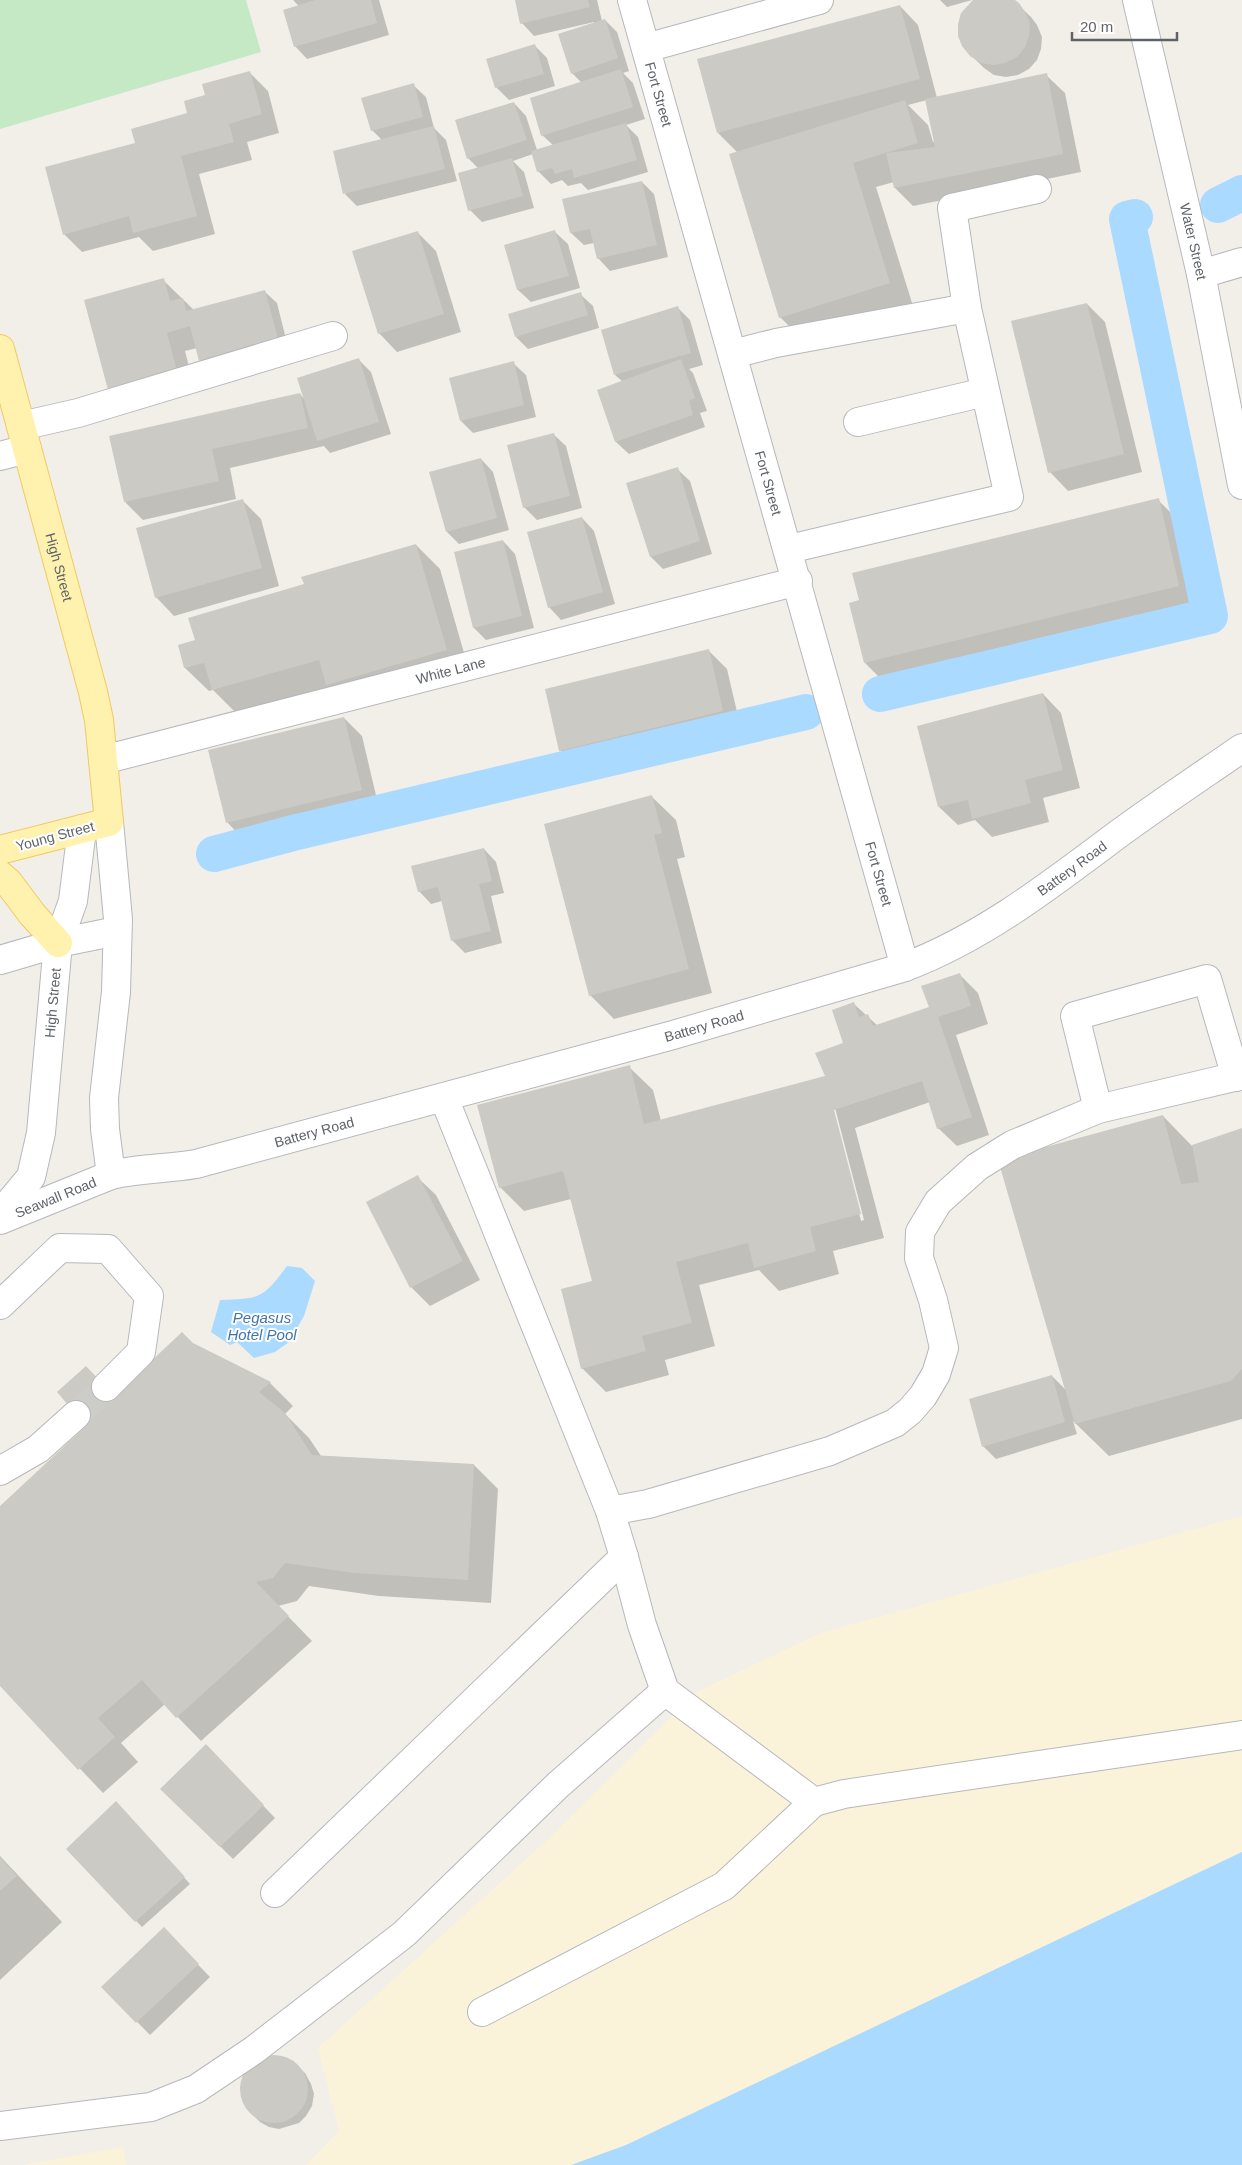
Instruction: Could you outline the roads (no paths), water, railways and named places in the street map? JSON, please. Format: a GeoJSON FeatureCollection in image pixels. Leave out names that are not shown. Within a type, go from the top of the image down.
{"type":"FeatureCollection","features":[{"type":"Feature","properties":{"kind":"main road","name":"High Street"},"geometry":{"type":"LineString","coordinates":[[0,349],[93,692],[103,760],[109,822]]}},
{"type":"Feature","properties":{"kind":"main road","name":"High Street"},"geometry":{"type":"LineString","coordinates":[[82,830],[88,815],[105,789]]}},
{"type":"Feature","properties":{"kind":"main road","name":"Young Street"},"geometry":{"type":"LineString","coordinates":[[0,850],[109,822]]}},
{"type":"Feature","properties":{"kind":"main road"},"geometry":{"type":"LineString","coordinates":[[0,875],[8,882],[32,914],[58,943]]}},
{"type":"Feature","properties":{"kind":"street","name":"Fort Street"},"geometry":{"type":"LineString","coordinates":[[632,0],[798,581],[905,967]]}},
{"type":"Feature","properties":{"kind":"street"},"geometry":{"type":"LineString","coordinates":[[646,48],[819,0]]}},
{"type":"Feature","properties":{"kind":"street","name":"Water Street"},"geometry":{"type":"LineString","coordinates":[[1137,0],[1201,274],[1242,485]]}},
{"type":"Feature","properties":{"kind":"street"},"geometry":{"type":"LineString","coordinates":[[788,549],[1009,497],[967,308],[952,208],[1037,189]]}},
{"type":"Feature","properties":{"kind":"street"},"geometry":{"type":"LineString","coordinates":[[1201,274],[1242,262]]}},
{"type":"Feature","properties":{"kind":"street"},"geometry":{"type":"LineString","coordinates":[[733,354],[776,343],[967,308]]}},
{"type":"Feature","properties":{"kind":"street"},"geometry":{"type":"LineString","coordinates":[[0,456],[24,437],[78,413],[333,336]]}},
{"type":"Feature","properties":{"kind":"street"},"geometry":{"type":"LineString","coordinates":[[858,422],[985,392]]}},
{"type":"Feature","properties":{"kind":"street","name":"White Lane"},"geometry":{"type":"LineString","coordinates":[[103,760],[798,581]]}},
{"type":"Feature","properties":{"kind":"street","name":"Battery Road"},"geometry":{"type":"LineString","coordinates":[[111,1175],[129,1171],[196,1164],[444,1098],[905,967],[938,954],[1005,917],[1135,822],[1242,748]]}},
{"type":"Feature","properties":{"kind":"street","name":"High Street"},"geometry":{"type":"LineString","coordinates":[[109,822],[118,919],[116,992],[104,1098],[105,1129],[111,1175]]}},
{"type":"Feature","properties":{"kind":"street","name":"High Street"},"geometry":{"type":"LineString","coordinates":[[0,1214],[31,1177],[39,1142],[58,943],[73,900],[82,830]]}},
{"type":"Feature","properties":{"kind":"street"},"geometry":{"type":"LineString","coordinates":[[0,960],[58,943],[117,932]]}},
{"type":"Feature","properties":{"kind":"street"},"geometry":{"type":"LineString","coordinates":[[610,1511],[648,1504],[830,1451],[894,1423],[910,1411],[923,1396],[936,1374],[944,1348],[933,1300],[919,1258],[920,1232],[938,1202],[977,1167],[1012,1145],[1098,1108],[1239,1076],[1207,979],[1075,1016],[1098,1108]]}},
{"type":"Feature","properties":{"kind":"street"},"geometry":{"type":"LineString","coordinates":[[444,1098],[610,1511],[642,1625],[665,1691],[814,1802]]}},
{"type":"Feature","properties":{"kind":"street","name":"Seawall Road"},"geometry":{"type":"LineString","coordinates":[[0,1220],[111,1175]]}},
{"type":"Feature","properties":{"kind":"street"},"geometry":{"type":"LineString","coordinates":[[0,1305],[60,1248],[108,1250],[149,1296],[141,1352],[106,1387]]}},
{"type":"Feature","properties":{"kind":"street"},"geometry":{"type":"LineString","coordinates":[[0,1489],[38,1449],[76,1415]]}},
{"type":"Feature","properties":{"kind":"street"},"geometry":{"type":"LineString","coordinates":[[0,1471],[38,1449]]}},
{"type":"Feature","properties":{"kind":"street"},"geometry":{"type":"LineString","coordinates":[[275,1893],[624,1557]]}},
{"type":"Feature","properties":{"kind":"street"},"geometry":{"type":"LineString","coordinates":[[0,2126],[152,2107],[196,2089],[254,2050],[314,2001],[404,1934],[558,1785],[665,1691]]}},
{"type":"Feature","properties":{"kind":"street"},"geometry":{"type":"LineString","coordinates":[[482,2012],[724,1886],[814,1802],[844,1794],[1242,1735]]}},
{"type":"Feature","properties":{"kind":"water","name":"Pegasus Hotel Pool"},"geometry":{"type":"Polygon","coordinates":[[[287,1266],[302,1268],[315,1281],[304,1316],[289,1342],[275,1352],[254,1358],[237,1342],[230,1345],[211,1332],[220,1300],[252,1298],[259,1295],[272,1285],[287,1266]]]}},
{"type":"Feature","properties":{"kind":"water"},"geometry":{"type":"Polygon","coordinates":[[[1242,1852],[1242,2165],[571,2165],[626,2145],[1242,1852]]]}},
{"type":"Feature","properties":{"kind":"waterway"},"geometry":{"type":"LineString","coordinates":[[1218,205],[1242,193]]}},
{"type":"Feature","properties":{"kind":"waterway"},"geometry":{"type":"LineString","coordinates":[[880,694],[1210,616],[1127,219],[1135,217]]}},
{"type":"Feature","properties":{"kind":"waterway"},"geometry":{"type":"LineString","coordinates":[[214,854],[293,833],[806,712]]}},
{"type":"Feature","properties":{"kind":"tunnel"},"geometry":{"type":"LineString","coordinates":[[76,1415],[106,1387]]}}]}
